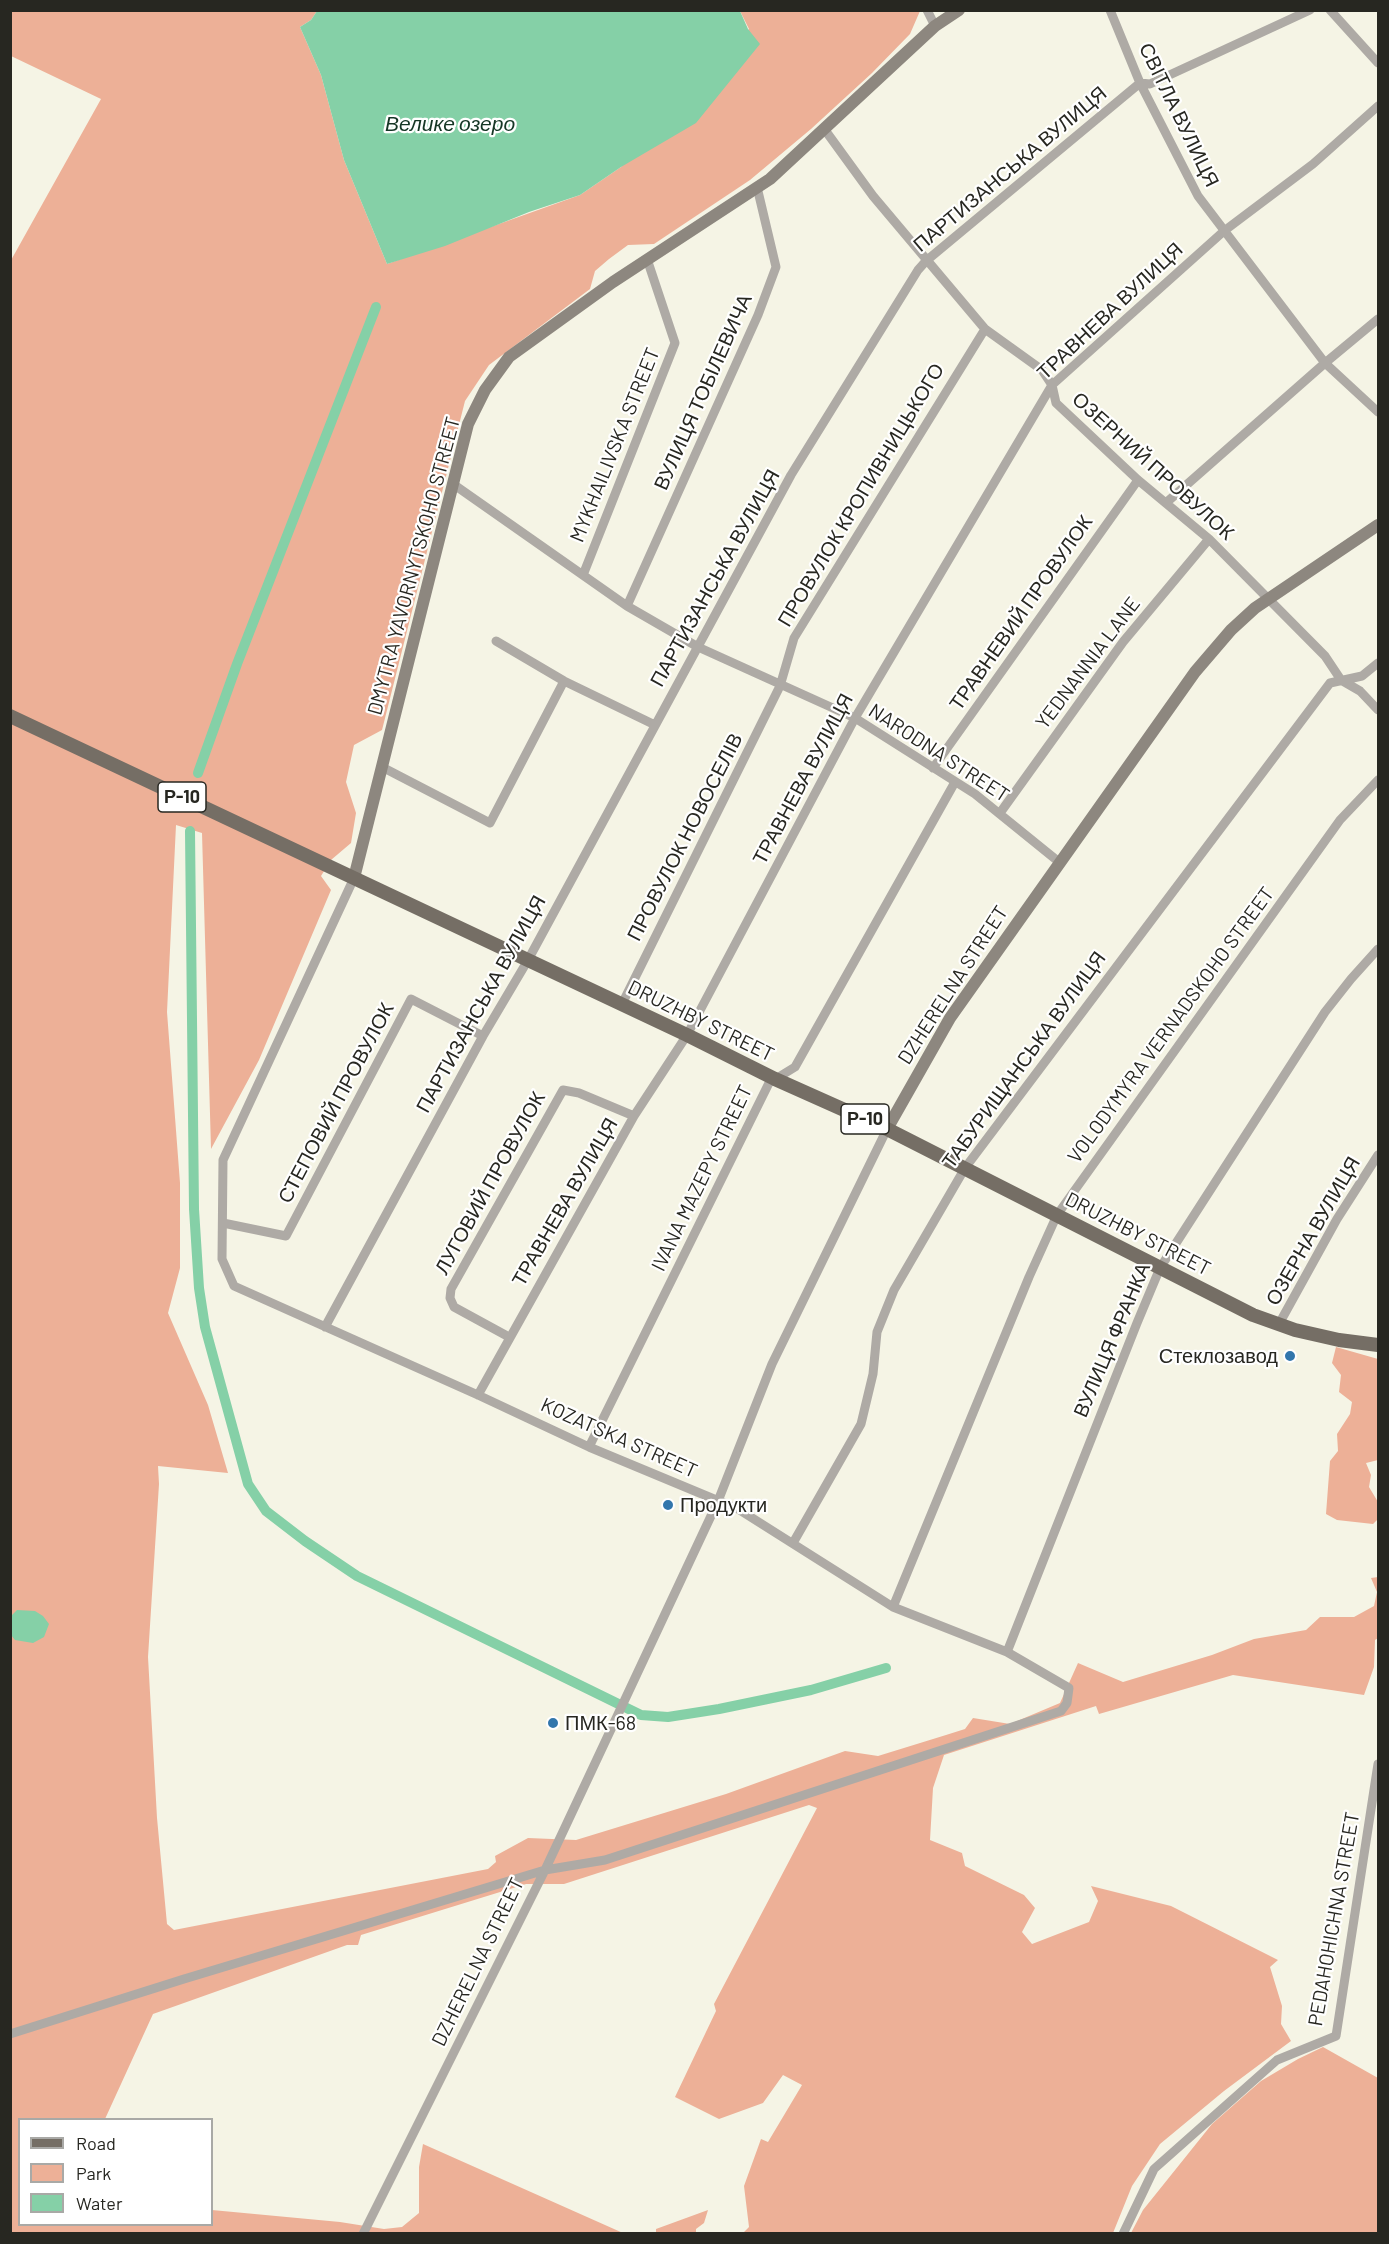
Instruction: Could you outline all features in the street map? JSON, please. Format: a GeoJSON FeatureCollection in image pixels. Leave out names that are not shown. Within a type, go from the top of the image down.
{"type":"FeatureCollection","features":[{"type":"Feature","properties":{"kind":"main road","name":"DMYTRA YAVORNYTSKOHO STREET"},"geometry":{"type":"LineString","coordinates":[[354,878],[468,424],[485,390],[509,357],[646,260],[770,179],[935,26],[959,10]]}},
{"type":"Feature","properties":{"kind":"main road","name":"DZHERELNA STREET"},"geometry":{"type":"LineString","coordinates":[[887,1129],[950,1018],[1195,672],[1231,630],[1255,608],[1378,525]]}},
{"type":"Feature","properties":{"kind":"main road","name":"DRUZHBY STREET"},"geometry":{"type":"LineString","coordinates":[[10,716],[622,1004],[776,1079],[887,1129],[1253,1315],[1339,1340],[1378,1345]]}},
{"type":"Feature","properties":{"kind":"street"},"geometry":{"type":"LineString","coordinates":[[927,10],[935,26]]}},
{"type":"Feature","properties":{"kind":"street","name":"СВІТЛА ВУЛИЦЯ"},"geometry":{"type":"LineString","coordinates":[[1110,10],[1140,84],[1198,196],[1224,231]]}},
{"type":"Feature","properties":{"kind":"street","name":"ПАРТИЗАНСЬКА ВУЛИЦЯ"},"geometry":{"type":"LineString","coordinates":[[325,1327],[483,1036],[528,960],[791,475],[918,270],[1140,84],[1150,84],[1310,10]]}},
{"type":"Feature","properties":{"kind":"street"},"geometry":{"type":"LineString","coordinates":[[1330,10],[1378,63]]}},
{"type":"Feature","properties":{"kind":"street","name":"ТРАВНЕВА ВУЛИЦЯ"},"geometry":{"type":"LineString","coordinates":[[478,1395],[634,1116],[687,1035],[855,718],[1052,385],[1224,231],[1313,164],[1378,106]]}},
{"type":"Feature","properties":{"kind":"street","name":"ОЗЕРНИЙ ПРОВУЛОК"},"geometry":{"type":"LineString","coordinates":[[825,130],[873,196],[985,329],[1042,370],[1052,385],[1056,403],[1138,480],[1209,539],[1325,656],[1341,680],[1360,691],[1378,710]]}},
{"type":"Feature","properties":{"kind":"street","name":"ВУЛИЦЯ ТОБІЛЕВИЧА"},"geometry":{"type":"LineString","coordinates":[[627,606],[759,315],[776,267],[757,188]]}},
{"type":"Feature","properties":{"kind":"street"},"geometry":{"type":"LineString","coordinates":[[1224,231],[1325,363],[1378,412]]}},
{"type":"Feature","properties":{"kind":"street","name":"MYKHAILIVSKA STREET"},"geometry":{"type":"LineString","coordinates":[[583,575],[675,343],[646,260]]}},
{"type":"Feature","properties":{"kind":"street"},"geometry":{"type":"LineString","coordinates":[[1167,502],[1378,319]]}},
{"type":"Feature","properties":{"kind":"street","name":"ПРОВУЛОК КРОПИВНИЦЬКОГО"},"geometry":{"type":"LineString","coordinates":[[780,686],[794,638],[985,329]]}},
{"type":"Feature","properties":{"kind":"street","name":"ТРАВНЕВИЙ ПРОВУЛОК"},"geometry":{"type":"LineString","coordinates":[[933,768],[1138,480]]}},
{"type":"Feature","properties":{"kind":"street","name":"NARODNA STREET"},"geometry":{"type":"LineString","coordinates":[[453,484],[627,606],[698,647],[855,718],[1000,813],[1059,862]]}},
{"type":"Feature","properties":{"kind":"street","name":"YEDNANNIA LANE"},"geometry":{"type":"LineString","coordinates":[[1000,813],[1123,642],[1209,539]]}},
{"type":"Feature","properties":{"kind":"street"},"geometry":{"type":"LineString","coordinates":[[496,641],[564,681],[656,725]]}},
{"type":"Feature","properties":{"kind":"street","name":"ТАБУРИЩАНСЬКА ВУЛИЦЯ"},"geometry":{"type":"LineString","coordinates":[[793,1543],[861,1424],[873,1374],[877,1332],[894,1290],[965,1168],[1330,683],[1362,676],[1378,663]]}},
{"type":"Feature","properties":{"kind":"street"},"geometry":{"type":"LineString","coordinates":[[382,768],[490,823],[564,681]]}},
{"type":"Feature","properties":{"kind":"street","name":"ПРОВУЛОК НОВОСЕЛІВ"},"geometry":{"type":"LineString","coordinates":[[622,1004],[780,686]]}},
{"type":"Feature","properties":{"kind":"street","name":"VOLODYMYRA VERNADSKOHO STREET"},"geometry":{"type":"LineString","coordinates":[[893,1607],[1057,1215],[1340,820],[1378,780]]}},
{"type":"Feature","properties":{"kind":"street","name":"IVANA MAZEPY STREET"},"geometry":{"type":"LineString","coordinates":[[589,1447],[769,1083],[795,1067],[955,782]]}},
{"type":"Feature","properties":{"kind":"street","name":"DMYTRA YAVORNYTSKOHO STREET"},"geometry":{"type":"LineString","coordinates":[[222,1259],[223,1160],[354,878]]}},
{"type":"Feature","properties":{"kind":"street","name":"ВУЛИЦЯ ФРАНКА"},"geometry":{"type":"LineString","coordinates":[[1007,1652],[1160,1268],[1325,1012],[1378,949]]}},
{"type":"Feature","properties":{"kind":"street","name":"СТЕПОВИЙ ПРОВУЛОК"},"geometry":{"type":"LineString","coordinates":[[223,1223],[286,1236],[411,999],[483,1036]]}},
{"type":"Feature","properties":{"kind":"street","name":"ЛУГОВИЙ ПРОВУЛОК"},"geometry":{"type":"LineString","coordinates":[[509,1337],[454,1307],[450,1298],[451,1289],[563,1090],[579,1093],[634,1116]]}},
{"type":"Feature","properties":{"kind":"street","name":"DZHERELNA STREET"},"geometry":{"type":"LineString","coordinates":[[363,2234],[545,1870],[630,1691],[718,1501],[772,1364],[887,1129]]}},
{"type":"Feature","properties":{"kind":"street","name":"ОЗЕРНА ВУЛИЦЯ"},"geometry":{"type":"LineString","coordinates":[[1279,1324],[1337,1220],[1378,1155]]}},
{"type":"Feature","properties":{"kind":"street","name":"KOZATSKA STREET"},"geometry":{"type":"LineString","coordinates":[[222,1259],[234,1286],[589,1447],[738,1509],[893,1607],[1007,1652],[1069,1688],[1067,1703],[1061,1711],[605,1860],[545,1870]]}},
{"type":"Feature","properties":{"kind":"street","name":"PEDAHOHICHNA STREET"},"geometry":{"type":"LineString","coordinates":[[1123,2234],[1154,2169],[1277,2060],[1336,2036],[1378,1764]]}},
{"type":"Feature","properties":{"kind":"street"},"geometry":{"type":"LineString","coordinates":[[10,2034],[195,1975],[545,1870]]}},
{"type":"Feature","properties":{"kind":"green space"},"geometry":{"type":"Polygon","coordinates":[[[11,11],[317,11],[311,20],[300,27],[321,75],[344,160],[387,264],[580,195],[621,167],[749,29],[740,11],[920,11],[910,34],[872,73],[811,129],[750,180],[654,244],[628,245],[609,259],[595,271],[590,289],[489,365],[465,401],[382,730],[354,745],[346,782],[356,813],[351,843],[331,860],[321,876],[331,890],[259,1060],[211,1149],[202,833],[176,825],[167,1012],[180,1183],[180,1268],[168,1313],[208,1405],[228,1473],[158,1466],[159,1484],[148,1657],[157,1818],[167,1924],[174,1930],[488,1869],[496,1862],[495,1856],[528,1838],[576,1840],[726,1794],[845,1751],[878,1756],[965,1729],[973,1718],[1010,1724],[1060,1703],[1078,1663],[1123,1682],[1212,1655],[1254,1639],[1306,1630],[1320,1617],[1354,1617],[1374,1606],[1377,1592],[1371,1578],[1378,1577],[1378,1638],[1375,1640],[1374,1667],[1364,1695],[1233,1675],[1099,1714],[1096,1706],[944,1755],[933,1788],[930,1840],[962,1853],[965,1866],[1024,1895],[1035,1908],[1022,1932],[1032,1944],[1089,1922],[1098,1901],[1091,1886],[1171,1906],[1278,1960],[1270,1967],[1282,2006],[1281,2024],[1291,2041],[1224,2091],[1160,2144],[1132,2186],[1113,2233],[743,2233],[749,2227],[744,2186],[761,2139],[768,2142],[802,2085],[783,2075],[763,2103],[719,2119],[675,2097],[716,2011],[714,2004],[817,1808],[809,1805],[564,1884],[526,1884],[361,1935],[358,1945],[347,1945],[153,2014],[105,2118],[18,2118],[18,2226],[213,2226],[213,2210],[340,2222],[384,2229],[402,2227],[419,2213],[419,2167],[423,2144],[623,2233],[11,2233],[10,262],[101,99],[11,56],[11,11]]]}},
{"type":"Feature","properties":{"kind":"green space"},"geometry":{"type":"Polygon","coordinates":[[[1336,1347],[1378,1359],[1378,1460],[1366,1463],[1371,1475],[1369,1487],[1378,1502],[1378,1519],[1373,1524],[1337,1520],[1326,1514],[1330,1461],[1338,1451],[1337,1434],[1350,1414],[1352,1402],[1339,1392],[1341,1375],[1332,1363],[1336,1347]]]}},
{"type":"Feature","properties":{"kind":"green space"},"geometry":{"type":"Polygon","coordinates":[[[1323,2047],[1378,2078],[1378,2233],[1131,2233],[1143,2210],[1212,2124],[1261,2081],[1323,2047]]]}},
{"type":"Feature","properties":{"kind":"green space"},"geometry":{"type":"Polygon","coordinates":[[[708,2210],[704,2223],[696,2229],[696,2233],[656,2233],[656,2229],[708,2210]]]}},
{"type":"Feature","properties":{"kind":"water","name":"Велике озеро"},"geometry":{"type":"Polygon","coordinates":[[[317,11],[740,11],[748,29],[760,44],[696,123],[621,167],[580,195],[529,212],[445,246],[387,264],[344,160],[321,75],[300,27],[311,20],[317,11]]]}},
{"type":"Feature","properties":{"kind":"water"},"geometry":{"type":"Polygon","coordinates":[[[17,1610],[35,1611],[43,1616],[49,1624],[44,1637],[33,1643],[15,1640],[11,1635],[11,1616],[17,1610]]]}},
{"type":"Feature","properties":{"kind":"waterway"},"geometry":{"type":"LineString","coordinates":[[198,773],[237,664],[376,307]]}},
{"type":"Feature","properties":{"kind":"waterway"},"geometry":{"type":"LineString","coordinates":[[190,831],[194,1209],[199,1288],[205,1327],[248,1484],[266,1511],[357,1576],[641,1715],[668,1717],[719,1709],[811,1690],[886,1668]]}},
{"type":"Feature","properties":{"kind":"place","name":"Стеклозавод"},"geometry":{"type":"Point","coordinates":[1290,1356]}},
{"type":"Feature","properties":{"kind":"place","name":"Продукти"},"geometry":{"type":"Point","coordinates":[668,1505]}},
{"type":"Feature","properties":{"kind":"place","name":"ПМК-68"},"geometry":{"type":"Point","coordinates":[553,1723]}}]}
